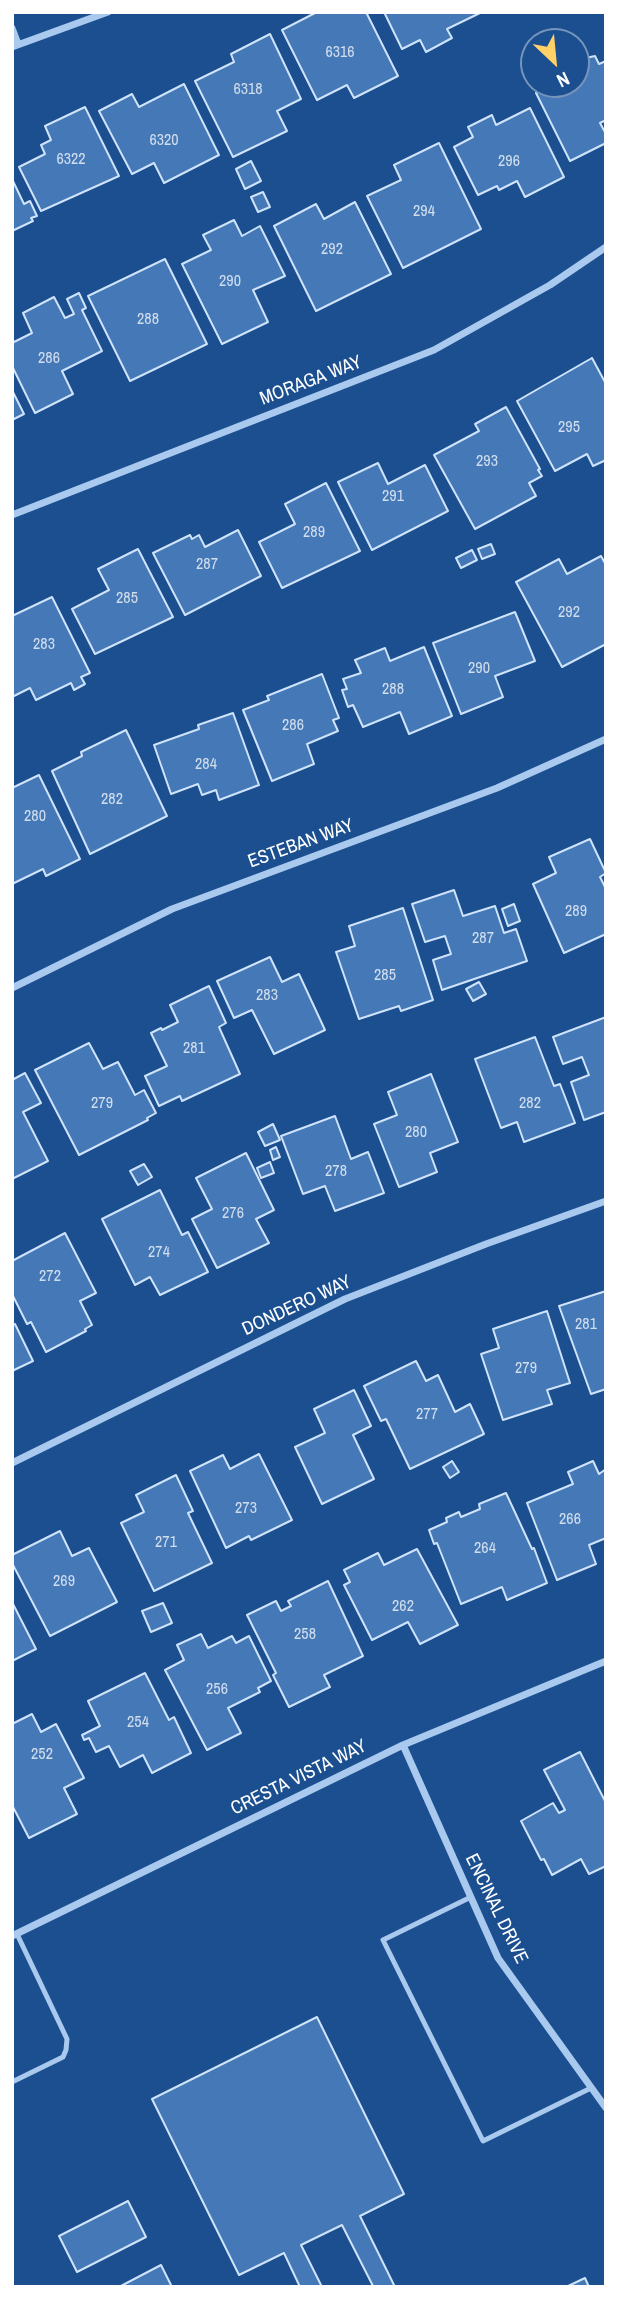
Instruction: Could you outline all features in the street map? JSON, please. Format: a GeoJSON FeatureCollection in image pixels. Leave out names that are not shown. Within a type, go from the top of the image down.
{"type":"FeatureCollection","features":[{"type":"Feature","properties":{"kind":"street"},"geometry":{"type":"LineString","coordinates":[[12,28],[15,46],[108,12]]}},
{"type":"Feature","properties":{"kind":"street","name":"MORAGA WAY"},"geometry":{"type":"LineString","coordinates":[[12,515],[434,350],[550,285],[606,247]]}},
{"type":"Feature","properties":{"kind":"street","name":"ESTEBAN WAY"},"geometry":{"type":"LineString","coordinates":[[12,988],[172,909],[497,788],[606,739]]}},
{"type":"Feature","properties":{"kind":"street","name":"DONDERO WAY"},"geometry":{"type":"LineString","coordinates":[[12,1463],[345,1298],[606,1201]]}},
{"type":"Feature","properties":{"kind":"street","name":"CRESTA VISTA WAY"},"geometry":{"type":"LineString","coordinates":[[15,1935],[403,1745],[606,1661]]}},
{"type":"Feature","properties":{"kind":"street","name":"ENCINAL DRIVE"},"geometry":{"type":"LineString","coordinates":[[403,1745],[498,1958],[606,2108]]}},
{"type":"Feature","properties":{"kind":"lane"},"geometry":{"type":"LineString","coordinates":[[471,1897],[383,1940],[483,2141],[591,2088]]}},
{"type":"Feature","properties":{"kind":"lane"},"geometry":{"type":"LineString","coordinates":[[12,2082],[62,2057],[67,2039],[15,1935]]}},
{"type":"Feature","properties":{"kind":"building"},"geometry":{"type":"Polygon","coordinates":[[[317,12],[366,12],[398,76],[354,98],[347,85],[317,100],[282,30],[317,12]]]}},
{"type":"Feature","properties":{"kind":"building"},"geometry":{"type":"Polygon","coordinates":[[[384,12],[480,13],[447,29],[452,38],[426,52],[420,40],[402,49],[384,12]]]}},
{"type":"Feature","properties":{"kind":"building"},"geometry":{"type":"Polygon","coordinates":[[[270,34],[301,99],[277,111],[287,131],[233,157],[195,81],[234,62],[231,54],[270,34]]]}},
{"type":"Feature","properties":{"kind":"building"},"geometry":{"type":"Polygon","coordinates":[[[595,56],[599,64],[606,61],[606,120],[600,123],[606,134],[606,143],[570,161],[538,98],[590,98],[590,57],[595,56]]]}},
{"type":"Feature","properties":{"kind":"building"},"geometry":{"type":"Polygon","coordinates":[[[184,84],[219,155],[164,183],[154,163],[132,174],[99,111],[132,94],[139,107],[184,84]]]}},
{"type":"Feature","properties":{"kind":"building"},"geometry":{"type":"Polygon","coordinates":[[[85,107],[119,176],[41,211],[19,167],[45,154],[41,145],[51,140],[45,126],[85,107]]]}},
{"type":"Feature","properties":{"kind":"building"},"geometry":{"type":"Polygon","coordinates":[[[530,108],[564,177],[525,197],[517,181],[499,190],[497,186],[478,195],[454,147],[473,137],[468,127],[492,115],[496,125],[530,108]]]}},
{"type":"Feature","properties":{"kind":"building"},"geometry":{"type":"Polygon","coordinates":[[[439,143],[481,229],[403,268],[367,196],[401,180],[394,165],[439,143]]]}},
{"type":"Feature","properties":{"kind":"building"},"geometry":{"type":"Polygon","coordinates":[[[251,161],[261,181],[245,189],[236,169],[251,161]]]}},
{"type":"Feature","properties":{"kind":"building"},"geometry":{"type":"Polygon","coordinates":[[[12,179],[24,204],[30,201],[37,216],[31,218],[33,221],[12,231],[12,179]]]}},
{"type":"Feature","properties":{"kind":"building"},"geometry":{"type":"Polygon","coordinates":[[[263,192],[270,207],[258,212],[251,197],[263,192]]]}},
{"type":"Feature","properties":{"kind":"building"},"geometry":{"type":"Polygon","coordinates":[[[355,202],[391,274],[316,311],[274,226],[316,204],[324,219],[355,202]]]}},
{"type":"Feature","properties":{"kind":"building"},"geometry":{"type":"Polygon","coordinates":[[[234,220],[242,236],[260,226],[285,276],[253,290],[268,322],[222,344],[182,264],[211,250],[203,235],[234,220]]]}},
{"type":"Feature","properties":{"kind":"building"},"geometry":{"type":"Polygon","coordinates":[[[165,259],[207,344],[130,381],[88,296],[165,259]]]}},
{"type":"Feature","properties":{"kind":"building"},"geometry":{"type":"Polygon","coordinates":[[[79,293],[86,308],[82,310],[102,351],[62,371],[73,394],[35,413],[12,366],[12,343],[32,333],[23,313],[54,297],[65,318],[74,314],[67,299],[79,293]]]}},
{"type":"Feature","properties":{"kind":"building"},"geometry":{"type":"Polygon","coordinates":[[[592,358],[606,384],[606,460],[593,466],[587,454],[555,471],[517,401],[592,358]]]}},
{"type":"Feature","properties":{"kind":"building"},"geometry":{"type":"Polygon","coordinates":[[[12,390],[24,414],[12,420],[12,390]]]}},
{"type":"Feature","properties":{"kind":"building"},"geometry":{"type":"Polygon","coordinates":[[[506,407],[542,476],[529,483],[536,496],[475,529],[434,455],[479,431],[475,424],[506,407]]]}},
{"type":"Feature","properties":{"kind":"building"},"geometry":{"type":"Polygon","coordinates":[[[378,463],[388,484],[425,465],[448,511],[372,550],[338,482],[378,463]]]}},
{"type":"Feature","properties":{"kind":"building"},"geometry":{"type":"Polygon","coordinates":[[[326,483],[360,551],[282,588],[259,542],[295,524],[285,504],[326,483]]]}},
{"type":"Feature","properties":{"kind":"building"},"geometry":{"type":"Polygon","coordinates":[[[238,530],[261,576],[185,615],[153,553],[190,535],[192,539],[199,535],[205,547],[238,530]]]}},
{"type":"Feature","properties":{"kind":"building"},"geometry":{"type":"Polygon","coordinates":[[[491,544],[495,554],[482,559],[478,549],[491,544]]]}},
{"type":"Feature","properties":{"kind":"building"},"geometry":{"type":"Polygon","coordinates":[[[138,549],[173,617],[95,654],[72,609],[109,590],[98,569],[138,549]]]}},
{"type":"Feature","properties":{"kind":"building"},"geometry":{"type":"Polygon","coordinates":[[[472,550],[477,560],[461,568],[456,558],[472,550]]]}},
{"type":"Feature","properties":{"kind":"building"},"geometry":{"type":"Polygon","coordinates":[[[601,556],[606,565],[606,644],[562,667],[516,582],[559,559],[567,574],[601,556]]]}},
{"type":"Feature","properties":{"kind":"building"},"geometry":{"type":"Polygon","coordinates":[[[52,597],[90,673],[81,677],[85,684],[74,690],[71,683],[36,700],[30,688],[12,697],[12,616],[52,597]]]}},
{"type":"Feature","properties":{"kind":"building"},"geometry":{"type":"Polygon","coordinates":[[[515,612],[535,661],[495,676],[503,697],[461,714],[433,643],[515,612]]]}},
{"type":"Feature","properties":{"kind":"building"},"geometry":{"type":"Polygon","coordinates":[[[424,647],[452,716],[409,734],[400,712],[363,727],[353,705],[348,707],[342,690],[347,689],[343,679],[361,673],[355,660],[385,648],[390,661],[424,647]]]}},
{"type":"Feature","properties":{"kind":"building"},"geometry":{"type":"Polygon","coordinates":[[[322,674],[339,718],[333,720],[338,731],[307,744],[314,764],[272,781],[243,710],[269,700],[267,696],[322,674]]]}},
{"type":"Feature","properties":{"kind":"building"},"geometry":{"type":"Polygon","coordinates":[[[233,713],[259,785],[219,800],[216,790],[202,795],[198,784],[171,794],[154,745],[233,713]]]}},
{"type":"Feature","properties":{"kind":"building"},"geometry":{"type":"Polygon","coordinates":[[[126,730],[167,816],[90,854],[52,771],[82,756],[81,752],[126,730]]]}},
{"type":"Feature","properties":{"kind":"building"},"geometry":{"type":"Polygon","coordinates":[[[39,775],[80,859],[46,876],[43,869],[12,884],[12,788],[39,775]]]}},
{"type":"Feature","properties":{"kind":"building"},"geometry":{"type":"Polygon","coordinates":[[[590,839],[606,873],[600,877],[606,889],[606,934],[564,953],[533,884],[556,873],[549,857],[590,839]]]}},
{"type":"Feature","properties":{"kind":"building"},"geometry":{"type":"Polygon","coordinates":[[[454,890],[463,916],[495,906],[504,933],[516,929],[527,961],[442,990],[433,960],[451,954],[445,936],[425,942],[412,904],[454,890]]]}},
{"type":"Feature","properties":{"kind":"building"},"geometry":{"type":"Polygon","coordinates":[[[514,904],[520,921],[508,926],[502,909],[514,904]]]}},
{"type":"Feature","properties":{"kind":"building"},"geometry":{"type":"Polygon","coordinates":[[[403,908],[433,1000],[401,1011],[399,1006],[359,1019],[336,952],[355,946],[349,926],[403,908]]]}},
{"type":"Feature","properties":{"kind":"building"},"geometry":{"type":"Polygon","coordinates":[[[270,957],[282,982],[299,974],[325,1030],[274,1054],[252,1010],[234,1018],[217,981],[270,957]]]}},
{"type":"Feature","properties":{"kind":"building"},"geometry":{"type":"Polygon","coordinates":[[[479,982],[486,994],[473,1001],[466,989],[479,982]]]}},
{"type":"Feature","properties":{"kind":"building"},"geometry":{"type":"Polygon","coordinates":[[[209,986],[226,1023],[219,1027],[240,1074],[182,1101],[180,1096],[159,1106],[145,1076],[167,1066],[151,1033],[178,1022],[170,1005],[209,986]]]}},
{"type":"Feature","properties":{"kind":"building"},"geometry":{"type":"Polygon","coordinates":[[[606,1017],[606,1112],[584,1120],[571,1082],[589,1075],[582,1057],[563,1064],[553,1037],[606,1017]]]}},
{"type":"Feature","properties":{"kind":"building"},"geometry":{"type":"Polygon","coordinates":[[[535,1037],[554,1086],[560,1084],[575,1123],[524,1142],[517,1122],[501,1128],[475,1059],[535,1037]]]}},
{"type":"Feature","properties":{"kind":"building"},"geometry":{"type":"Polygon","coordinates":[[[89,1043],[103,1069],[118,1062],[135,1095],[144,1090],[156,1113],[147,1118],[148,1120],[79,1155],[35,1070],[89,1043]]]}},
{"type":"Feature","properties":{"kind":"building"},"geometry":{"type":"Polygon","coordinates":[[[25,1073],[41,1103],[23,1112],[48,1161],[12,1179],[12,1080],[25,1073]]]}},
{"type":"Feature","properties":{"kind":"building"},"geometry":{"type":"Polygon","coordinates":[[[431,1074],[458,1142],[430,1153],[437,1172],[399,1187],[374,1124],[397,1115],[388,1092],[431,1074]]]}},
{"type":"Feature","properties":{"kind":"building"},"geometry":{"type":"Polygon","coordinates":[[[335,1116],[351,1159],[368,1152],[384,1193],[335,1211],[325,1186],[303,1194],[281,1136],[335,1116]]]}},
{"type":"Feature","properties":{"kind":"building"},"geometry":{"type":"Polygon","coordinates":[[[273,1124],[280,1140],[265,1146],[258,1132],[273,1124]]]}},
{"type":"Feature","properties":{"kind":"building"},"geometry":{"type":"Polygon","coordinates":[[[276,1147],[280,1157],[273,1160],[270,1150],[276,1147]]]}},
{"type":"Feature","properties":{"kind":"building"},"geometry":{"type":"Polygon","coordinates":[[[246,1153],[274,1210],[256,1219],[269,1243],[217,1268],[192,1219],[212,1209],[196,1178],[246,1153]]]}},
{"type":"Feature","properties":{"kind":"building"},"geometry":{"type":"Polygon","coordinates":[[[270,1162],[274,1173],[261,1178],[257,1168],[270,1162]]]}},
{"type":"Feature","properties":{"kind":"building"},"geometry":{"type":"Polygon","coordinates":[[[144,1164],[152,1177],[138,1185],[130,1171],[144,1164]]]}},
{"type":"Feature","properties":{"kind":"building"},"geometry":{"type":"Polygon","coordinates":[[[160,1190],[182,1235],[188,1232],[208,1272],[160,1295],[150,1277],[135,1285],[102,1219],[160,1190]]]}},
{"type":"Feature","properties":{"kind":"building"},"geometry":{"type":"Polygon","coordinates":[[[65,1233],[96,1293],[80,1301],[92,1325],[85,1329],[86,1331],[46,1352],[31,1322],[27,1324],[12,1294],[12,1261],[65,1233]]]}},
{"type":"Feature","properties":{"kind":"building"},"geometry":{"type":"Polygon","coordinates":[[[606,1291],[606,1389],[591,1394],[559,1306],[606,1291]]]}},
{"type":"Feature","properties":{"kind":"building"},"geometry":{"type":"Polygon","coordinates":[[[547,1311],[570,1383],[547,1390],[552,1404],[503,1420],[481,1354],[499,1348],[493,1329],[547,1311]]]}},
{"type":"Feature","properties":{"kind":"building"},"geometry":{"type":"Polygon","coordinates":[[[15,1324],[33,1361],[12,1371],[12,1326],[15,1324]]]}},
{"type":"Feature","properties":{"kind":"building"},"geometry":{"type":"Polygon","coordinates":[[[416,1361],[426,1381],[438,1375],[455,1412],[470,1404],[484,1434],[410,1469],[386,1419],[381,1421],[364,1386],[416,1361]]]}},
{"type":"Feature","properties":{"kind":"building"},"geometry":{"type":"Polygon","coordinates":[[[354,1390],[371,1426],[353,1435],[374,1479],[322,1504],[295,1447],[325,1433],[314,1409],[354,1390]]]}},
{"type":"Feature","properties":{"kind":"building"},"geometry":{"type":"Polygon","coordinates":[[[259,1454],[292,1520],[251,1540],[249,1536],[226,1548],[190,1471],[223,1455],[230,1469],[259,1454]]]}},
{"type":"Feature","properties":{"kind":"building"},"geometry":{"type":"Polygon","coordinates":[[[452,1461],[459,1472],[450,1478],[443,1467],[452,1461]]]}},
{"type":"Feature","properties":{"kind":"building"},"geometry":{"type":"Polygon","coordinates":[[[593,1461],[599,1474],[606,1469],[606,1538],[589,1545],[596,1564],[557,1580],[527,1503],[573,1484],[568,1472],[593,1461]]]}},
{"type":"Feature","properties":{"kind":"building"},"geometry":{"type":"Polygon","coordinates":[[[176,1475],[193,1511],[188,1513],[212,1563],[154,1591],[121,1523],[144,1512],[136,1495],[176,1475]]]}},
{"type":"Feature","properties":{"kind":"building"},"geometry":{"type":"Polygon","coordinates":[[[506,1493],[532,1549],[534,1548],[547,1583],[507,1600],[502,1587],[461,1604],[437,1543],[434,1544],[429,1530],[447,1522],[446,1518],[459,1512],[461,1517],[480,1509],[479,1504],[506,1493]]]}},
{"type":"Feature","properties":{"kind":"building"},"geometry":{"type":"Polygon","coordinates":[[[60,1531],[72,1556],[89,1548],[117,1602],[50,1636],[12,1563],[12,1555],[60,1531]]]}},
{"type":"Feature","properties":{"kind":"building"},"geometry":{"type":"Polygon","coordinates":[[[417,1549],[458,1625],[420,1644],[408,1622],[372,1640],[344,1585],[350,1582],[344,1570],[378,1553],[384,1565],[417,1549]]]}},
{"type":"Feature","properties":{"kind":"building"},"geometry":{"type":"Polygon","coordinates":[[[328,1581],[363,1656],[324,1675],[330,1687],[289,1707],[273,1675],[276,1673],[247,1615],[276,1601],[281,1611],[291,1606],[288,1601],[328,1581]]]}},
{"type":"Feature","properties":{"kind":"building"},"geometry":{"type":"Polygon","coordinates":[[[12,1602],[36,1649],[12,1661],[12,1602]]]}},
{"type":"Feature","properties":{"kind":"building"},"geometry":{"type":"Polygon","coordinates":[[[163,1603],[172,1623],[151,1632],[142,1611],[163,1603]]]}},
{"type":"Feature","properties":{"kind":"building"},"geometry":{"type":"Polygon","coordinates":[[[201,1634],[208,1648],[232,1636],[236,1643],[249,1636],[271,1681],[258,1688],[260,1692],[228,1708],[241,1733],[207,1750],[165,1670],[184,1660],[177,1645],[201,1634]]]}},
{"type":"Feature","properties":{"kind":"building"},"geometry":{"type":"Polygon","coordinates":[[[145,1673],[169,1720],[174,1717],[191,1753],[152,1773],[143,1755],[120,1767],[109,1746],[96,1752],[89,1738],[84,1740],[82,1735],[100,1726],[88,1701],[145,1673]]]}},
{"type":"Feature","properties":{"kind":"building"},"geometry":{"type":"Polygon","coordinates":[[[32,1714],[41,1732],[56,1724],[84,1778],[64,1788],[77,1814],[29,1838],[12,1805],[12,1724],[32,1714]]]}},
{"type":"Feature","properties":{"kind":"building"},"geometry":{"type":"Polygon","coordinates":[[[580,1752],[606,1803],[606,1866],[589,1874],[581,1859],[552,1875],[521,1821],[553,1803],[559,1813],[565,1810],[544,1770],[580,1752]]]}},
{"type":"Feature","properties":{"kind":"building"},"geometry":{"type":"Polygon","coordinates":[[[317,2017],[404,2194],[360,2216],[395,2287],[370,2287],[373,2286],[342,2225],[301,2245],[322,2287],[300,2287],[284,2253],[239,2275],[152,2099],[317,2017]]]}},
{"type":"Feature","properties":{"kind":"building"},"geometry":{"type":"Polygon","coordinates":[[[128,2201],[146,2237],[77,2272],[59,2236],[128,2201]]]}},
{"type":"Feature","properties":{"kind":"building"},"geometry":{"type":"Polygon","coordinates":[[[161,2265],[172,2287],[119,2287],[161,2265]]]}},
{"type":"Feature","properties":{"kind":"building"},"geometry":{"type":"Polygon","coordinates":[[[585,2278],[589,2287],[566,2287],[585,2278]]]}}]}
